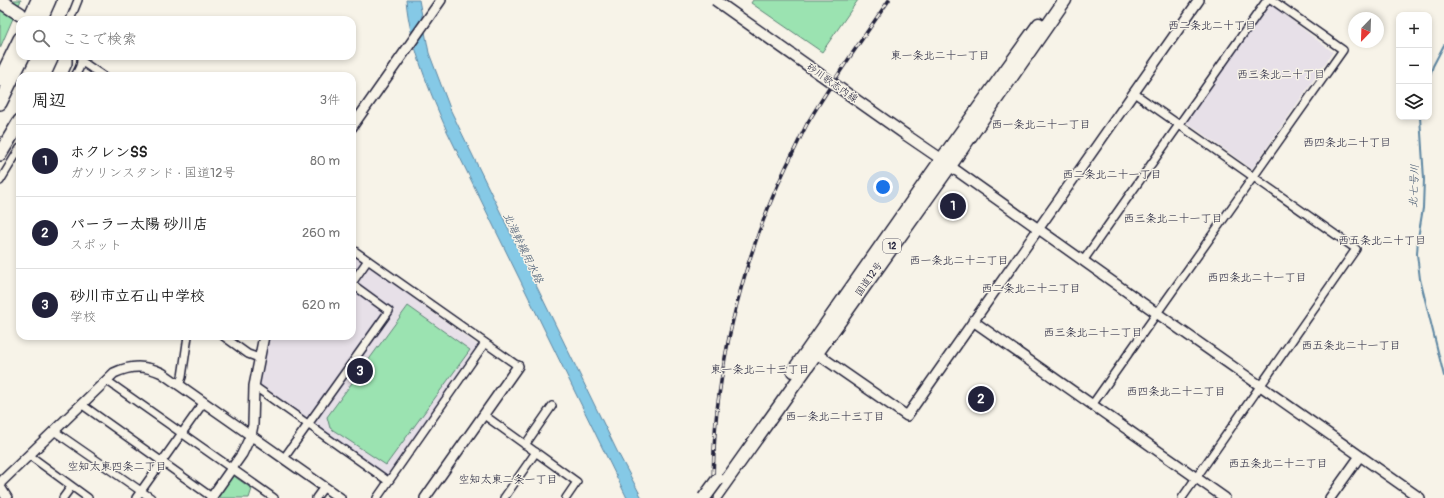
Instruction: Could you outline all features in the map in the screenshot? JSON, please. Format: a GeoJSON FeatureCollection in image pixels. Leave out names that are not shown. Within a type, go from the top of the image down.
{"type":"FeatureCollection","features":[{"type":"Feature","properties":{"kind":"highway"},"geometry":{"type":"LineString","coordinates":[[14,9],[38,0]]}},
{"type":"Feature","properties":{"kind":"highway"},"geometry":{"type":"LineString","coordinates":[[42,16],[49,0]]}},
{"type":"Feature","properties":{"kind":"highway","name":"国道12号"},"geometry":{"type":"LineString","coordinates":[[716,495],[816,353],[1055,0]]}},
{"type":"Feature","properties":{"kind":"highway","name":"国道12号"},"geometry":{"type":"LineString","coordinates":[[704,498],[1065,0]]}},
{"type":"Feature","properties":{"kind":"highway"},"geometry":{"type":"LineString","coordinates":[[0,80],[16,47]]}},
{"type":"Feature","properties":{"kind":"highway"},"geometry":{"type":"LineString","coordinates":[[0,103],[21,60]]}},
{"type":"Feature","properties":{"kind":"highway"},"geometry":{"type":"LineString","coordinates":[[61,72],[65,60]]}},
{"type":"Feature","properties":{"kind":"highway"},"geometry":{"type":"LineString","coordinates":[[0,154],[16,128]]}},
{"type":"Feature","properties":{"kind":"main road","name":"砂川歌志内線"},"geometry":{"type":"LineString","coordinates":[[715,0],[946,163]]}},
{"type":"Feature","properties":{"kind":"street"},"geometry":{"type":"LineString","coordinates":[[72,16],[78,0]]}},
{"type":"Feature","properties":{"kind":"street"},"geometry":{"type":"LineString","coordinates":[[356,121],[441,0]]}},
{"type":"Feature","properties":{"kind":"street"},"geometry":{"type":"LineString","coordinates":[[816,353],[907,416],[1199,0]]}},
{"type":"Feature","properties":{"kind":"street"},"geometry":{"type":"LineString","coordinates":[[1083,261],[1267,0]]}},
{"type":"Feature","properties":{"kind":"street"},"geometry":{"type":"LineString","coordinates":[[1092,405],[1158,314],[1343,50],[1272,0]]}},
{"type":"Feature","properties":{"kind":"street"},"geometry":{"type":"LineString","coordinates":[[76,72],[81,60]]}},
{"type":"Feature","properties":{"kind":"street"},"geometry":{"type":"LineString","coordinates":[[82,60],[98,72]]}},
{"type":"Feature","properties":{"kind":"street"},"geometry":{"type":"LineString","coordinates":[[1134,93],[1356,249],[1182,498]]}},
{"type":"Feature","properties":{"kind":"street"},"geometry":{"type":"LineString","coordinates":[[0,181],[16,155]]}},
{"type":"Feature","properties":{"kind":"street"},"geometry":{"type":"LineString","coordinates":[[946,163],[1420,498]]}},
{"type":"Feature","properties":{"kind":"street"},"geometry":{"type":"LineString","coordinates":[[356,252],[518,366],[426,498]]}},
{"type":"Feature","properties":{"kind":"street"},"geometry":{"type":"LineString","coordinates":[[356,278],[368,260]]}},
{"type":"Feature","properties":{"kind":"street"},"geometry":{"type":"LineString","coordinates":[[284,458],[389,311],[356,287]]}},
{"type":"Feature","properties":{"kind":"street"},"geometry":{"type":"LineString","coordinates":[[974,321],[1225,498]]}},
{"type":"Feature","properties":{"kind":"street"},"geometry":{"type":"LineString","coordinates":[[179,385],[182,378],[187,340]]}},
{"type":"Feature","properties":{"kind":"street"},"geometry":{"type":"LineString","coordinates":[[229,340],[248,354],[259,358]]}},
{"type":"Feature","properties":{"kind":"street"},"geometry":{"type":"LineString","coordinates":[[81,404],[212,498],[242,454],[251,435],[253,425],[254,386],[263,340]]}},
{"type":"Feature","properties":{"kind":"street"},"geometry":{"type":"LineString","coordinates":[[377,498],[388,480],[485,343]]}},
{"type":"Feature","properties":{"kind":"street"},"geometry":{"type":"LineString","coordinates":[[0,482],[114,372],[132,366],[142,366],[153,368],[162,373],[340,498]]}},
{"type":"Feature","properties":{"kind":"street"},"geometry":{"type":"LineString","coordinates":[[106,380],[274,498]]}},
{"type":"Feature","properties":{"kind":"street"},"geometry":{"type":"LineString","coordinates":[[254,386],[388,480]]}},
{"type":"Feature","properties":{"kind":"street"},"geometry":{"type":"LineString","coordinates":[[136,498],[204,402]]}},
{"type":"Feature","properties":{"kind":"street"},"geometry":{"type":"LineString","coordinates":[[525,445],[552,406]]}},
{"type":"Feature","properties":{"kind":"street"},"geometry":{"type":"LineString","coordinates":[[484,415],[577,482],[566,498]]}},
{"type":"Feature","properties":{"kind":"street"},"geometry":{"type":"LineString","coordinates":[[54,431],[151,498]]}},
{"type":"Feature","properties":{"kind":"street"},"geometry":{"type":"LineString","coordinates":[[504,498],[536,452]]}},
{"type":"Feature","properties":{"kind":"street"},"geometry":{"type":"LineString","coordinates":[[29,455],[88,498]]}},
{"type":"Feature","properties":{"kind":"street"},"geometry":{"type":"LineString","coordinates":[[1330,498],[1360,456]]}},
{"type":"Feature","properties":{"kind":"street"},"geometry":{"type":"LineString","coordinates":[[63,498],[71,486]]}},
{"type":"Feature","properties":{"kind":"street"},"geometry":{"type":"LineString","coordinates":[[0,487],[7,498]]}},
{"type":"Feature","properties":{"kind":"street"},"geometry":{"type":"LineString","coordinates":[[316,498],[324,487]]}},
{"type":"Feature","properties":{"kind":"shaded area"},"geometry":{"type":"Polygon","coordinates":[[[1269,3],[1333,52],[1252,169],[1186,122],[1269,3]]]}},
{"type":"Feature","properties":{"kind":"shaded area"},"geometry":{"type":"Polygon","coordinates":[[[356,257],[479,346],[387,475],[256,383],[266,340],[356,340],[356,257]]]}},
{"type":"Feature","properties":{"kind":"green space"},"geometry":{"type":"Polygon","coordinates":[[[0,0],[21,0],[0,48],[0,0]]]}},
{"type":"Feature","properties":{"kind":"green space"},"geometry":{"type":"Polygon","coordinates":[[[753,0],[858,0],[822,52],[751,3],[753,0]]]}},
{"type":"Feature","properties":{"kind":"green space"},"geometry":{"type":"Polygon","coordinates":[[[408,306],[470,350],[386,465],[330,428],[327,417],[408,306]]]}},
{"type":"Feature","properties":{"kind":"green space"},"geometry":{"type":"Polygon","coordinates":[[[231,474],[252,489],[249,498],[218,498],[216,496],[231,474]]]}},
{"type":"Feature","properties":{"kind":"water"},"geometry":{"type":"Polygon","coordinates":[[[406,0],[419,0],[429,53],[451,111],[617,451],[642,498],[627,498],[447,131],[421,67],[408,17],[406,0]]]}},
{"type":"Feature","properties":{"kind":"waterway","name":"北七号川"},"geometry":{"type":"LineString","coordinates":[[1432,69],[1444,45]]}},
{"type":"Feature","properties":{"kind":"waterway","name":"北七号川"},"geometry":{"type":"LineString","coordinates":[[1420,120],[1424,179],[1423,208],[1417,254],[1420,279],[1444,376]]}},
{"type":"Feature","properties":{"kind":"railway"},"geometry":{"type":"LineString","coordinates":[[713,498],[717,408],[729,336],[753,250],[774,194],[807,124],[889,0]]}},
{"type":"Feature","properties":{"kind":"place","name":"ホクレンSS"},"geometry":{"type":"Point","coordinates":[953,206]}},
{"type":"Feature","properties":{"kind":"place","name":"砂川市立石山中学校"},"geometry":{"type":"Point","coordinates":[360,371]}},
{"type":"Feature","properties":{"kind":"place","name":"パーラー太陽 砂川店"},"geometry":{"type":"Point","coordinates":[981,399]}},
{"type":"Feature","properties":{"kind":"district","name":"西二条北二十丁目"},"geometry":{"type":"Point","coordinates":[1212,25]}},
{"type":"Feature","properties":{"kind":"district","name":"東一条北二十一丁目"},"geometry":{"type":"Point","coordinates":[940,55]}},
{"type":"Feature","properties":{"kind":"district","name":"西三条北二十丁目"},"geometry":{"type":"Point","coordinates":[1281,74]}},
{"type":"Feature","properties":{"kind":"district","name":"西一条北二十一丁目"},"geometry":{"type":"Point","coordinates":[1041,124]}},
{"type":"Feature","properties":{"kind":"district","name":"西四条北二十丁目"},"geometry":{"type":"Point","coordinates":[1347,142]}},
{"type":"Feature","properties":{"kind":"district","name":"西二条北二十一丁目"},"geometry":{"type":"Point","coordinates":[1112,174]}},
{"type":"Feature","properties":{"kind":"district","name":"西三条北二十一丁目"},"geometry":{"type":"Point","coordinates":[1173,218]}},
{"type":"Feature","properties":{"kind":"district","name":"西五条北二十丁目"},"geometry":{"type":"Point","coordinates":[1382,240]}},
{"type":"Feature","properties":{"kind":"district","name":"西一条北二十二丁目"},"geometry":{"type":"Point","coordinates":[959,260]}},
{"type":"Feature","properties":{"kind":"district","name":"西四条北二十一丁目"},"geometry":{"type":"Point","coordinates":[1257,277]}},
{"type":"Feature","properties":{"kind":"district","name":"西二条北二十二丁目"},"geometry":{"type":"Point","coordinates":[1031,288]}},
{"type":"Feature","properties":{"kind":"district","name":"西三条北二十二丁目"},"geometry":{"type":"Point","coordinates":[1093,332]}},
{"type":"Feature","properties":{"kind":"district","name":"西五条北二十一丁目"},"geometry":{"type":"Point","coordinates":[1351,345]}},
{"type":"Feature","properties":{"kind":"district","name":"東一条北二十三丁目"},"geometry":{"type":"Point","coordinates":[760,369]}},
{"type":"Feature","properties":{"kind":"district","name":"西四条北二十二丁目"},"geometry":{"type":"Point","coordinates":[1176,391]}},
{"type":"Feature","properties":{"kind":"district","name":"西一条北二十三丁目"},"geometry":{"type":"Point","coordinates":[835,416]}},
{"type":"Feature","properties":{"kind":"district","name":"西五条北二十二丁目"},"geometry":{"type":"Point","coordinates":[1278,463]}},
{"type":"Feature","properties":{"kind":"district","name":"空知太東四条二丁目"},"geometry":{"type":"Point","coordinates":[117,466]}},
{"type":"Feature","properties":{"kind":"district","name":"空知太東二条一丁目"},"geometry":{"type":"Point","coordinates":[508,479]}},
{"type":"Feature","properties":{"kind":"water label","name":"北海幹線用水路"},"geometry":{"type":"Point","coordinates":[523,248]}}]}
